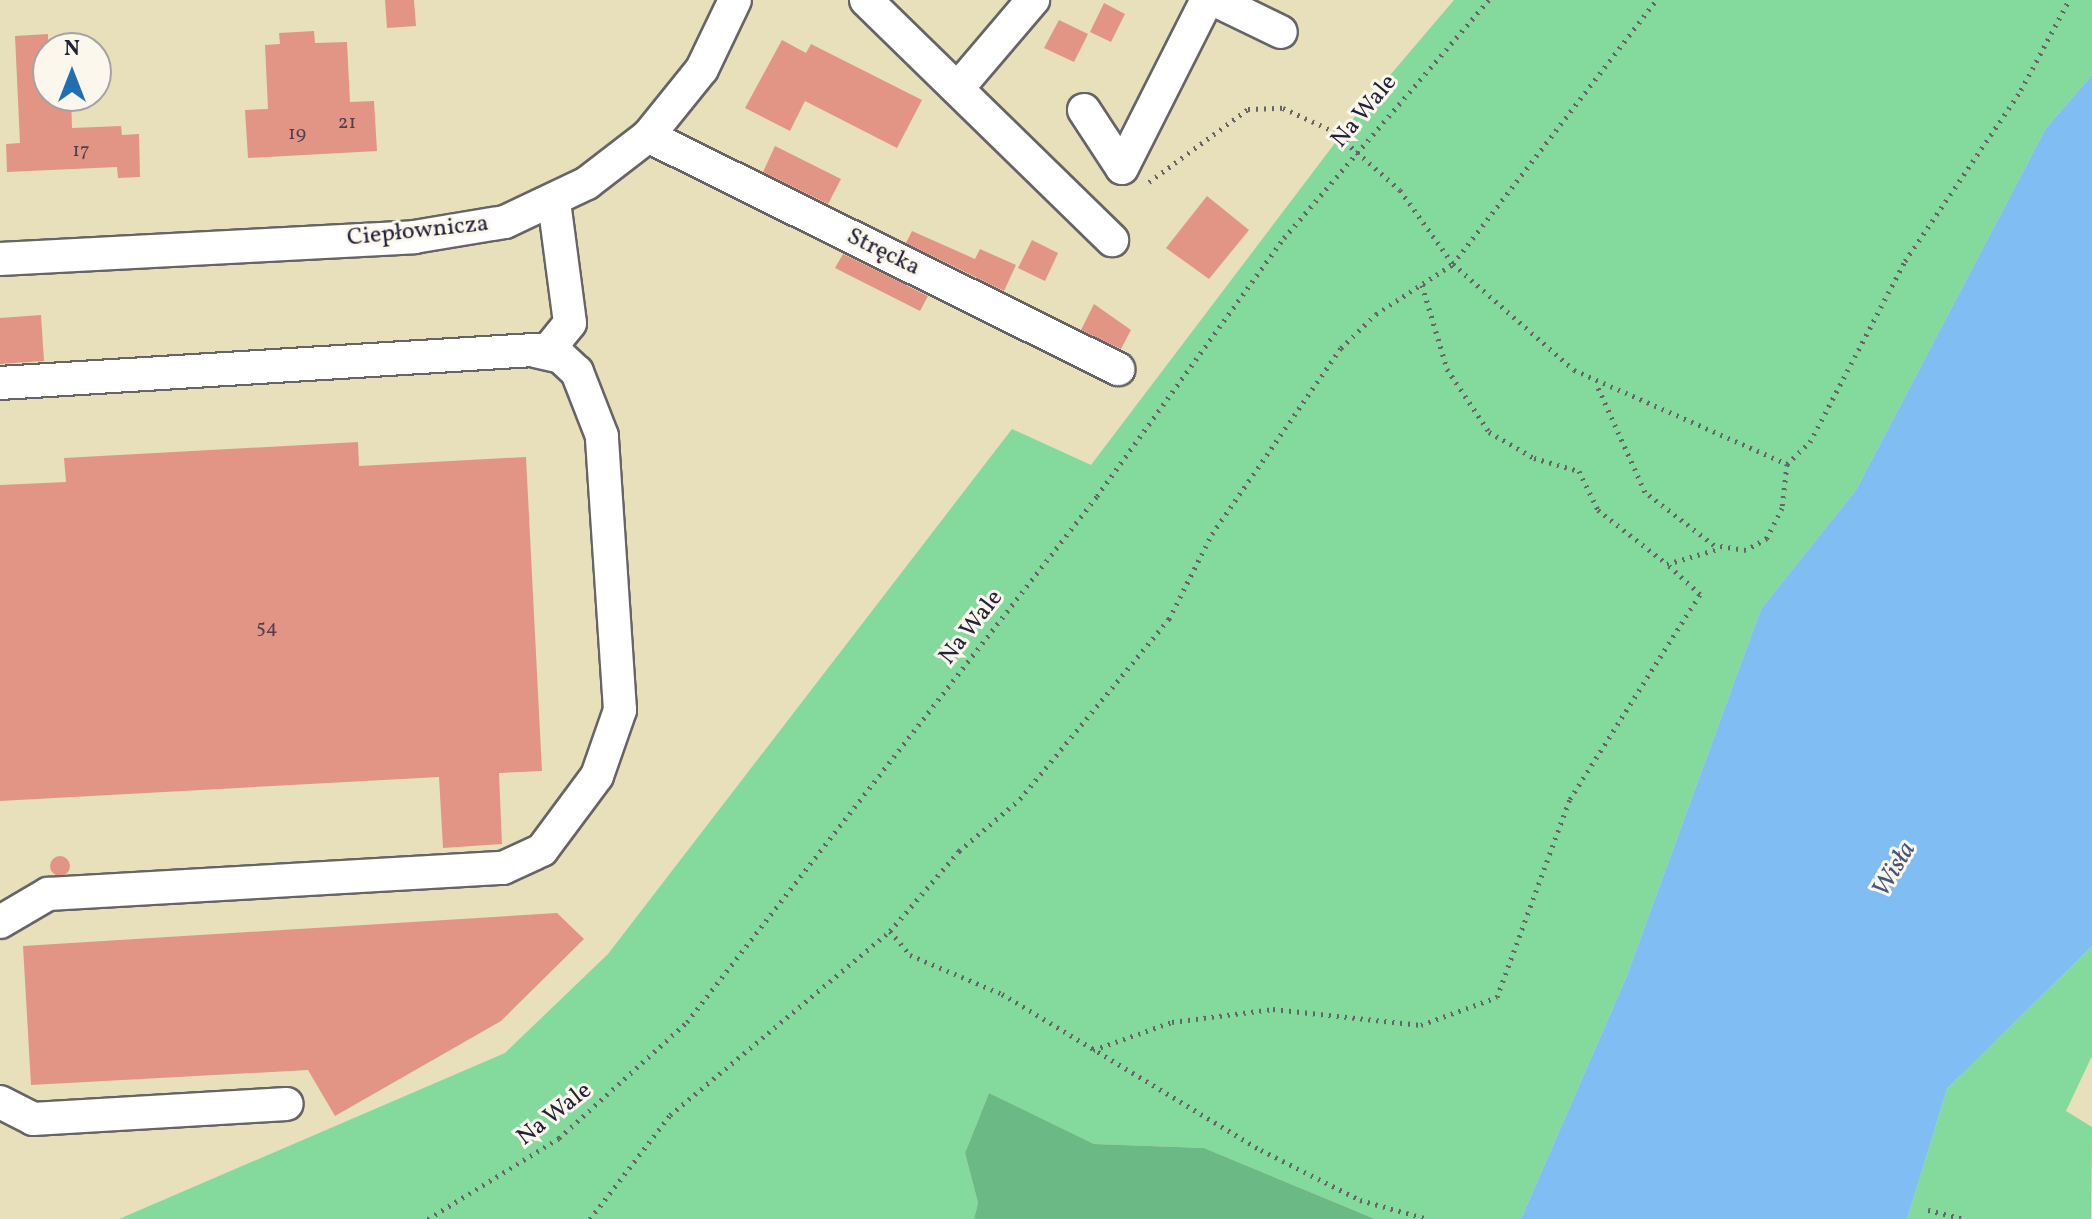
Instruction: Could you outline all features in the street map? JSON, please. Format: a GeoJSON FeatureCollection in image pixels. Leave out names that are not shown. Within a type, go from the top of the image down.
{"type":"FeatureCollection","features":[{"type":"Feature","properties":{"kind":"street","name":"Ciepłownicza"},"geometry":{"type":"LineString","coordinates":[[0,259],[462,232],[554,202],[648,136],[702,69],[735,0]]}},
{"type":"Feature","properties":{"kind":"street"},"geometry":{"type":"LineString","coordinates":[[866,0],[1112,240]]}},
{"type":"Feature","properties":{"kind":"street"},"geometry":{"type":"LineString","coordinates":[[958,88],[1033,0]]}},
{"type":"Feature","properties":{"kind":"street"},"geometry":{"type":"LineString","coordinates":[[1084,110],[1122,168],[1207,0]]}},
{"type":"Feature","properties":{"kind":"street"},"geometry":{"type":"LineString","coordinates":[[1215,0],[1281,32]]}},
{"type":"Feature","properties":{"kind":"street","name":"Stręcka"},"geometry":{"type":"LineString","coordinates":[[648,136],[1118,369]]}},
{"type":"Feature","properties":{"kind":"street"},"geometry":{"type":"LineString","coordinates":[[0,922],[48,894],[503,868],[542,850],[597,776],[620,710],[604,447],[585,385],[570,316],[554,202]]}},
{"type":"Feature","properties":{"kind":"street"},"geometry":{"type":"LineString","coordinates":[[0,383],[536,351],[557,344],[570,316]]}},
{"type":"Feature","properties":{"kind":"street"},"geometry":{"type":"LineString","coordinates":[[536,351],[569,362],[585,385]]}},
{"type":"Feature","properties":{"kind":"street"},"geometry":{"type":"LineString","coordinates":[[0,1102],[33,1119],[287,1104]]}},
{"type":"Feature","properties":{"kind":"path","name":"Na Wale"},"geometry":{"type":"LineString","coordinates":[[428,1219],[559,1138],[687,1022],[1357,151],[1489,0]]}},
{"type":"Feature","properties":{"kind":"path"},"geometry":{"type":"LineString","coordinates":[[590,1219],[670,1115],[890,931],[959,851],[1020,799],[1150,643],[1212,534],[1341,348],[1376,314],[1453,264],[1656,0]]}},
{"type":"Feature","properties":{"kind":"path"},"geometry":{"type":"LineString","coordinates":[[1667,564],[1726,547],[1746,550],[1767,538],[1782,508],[1787,464],[1810,442],[1905,261],[2021,90],[2069,0]]}},
{"type":"Feature","properties":{"kind":"path"},"geometry":{"type":"LineString","coordinates":[[1134,183],[1149,182],[1248,109],[1283,108],[1357,151],[1400,190],[1453,264],[1597,385],[1787,464]]}},
{"type":"Feature","properties":{"kind":"path"},"geometry":{"type":"LineString","coordinates":[[1093,1050],[1172,1022],[1273,1009],[1421,1025],[1497,997],[1570,799],[1700,594],[1598,510],[1579,471],[1534,458],[1489,432],[1447,369],[1422,285]]}},
{"type":"Feature","properties":{"kind":"path"},"geometry":{"type":"LineString","coordinates":[[1597,385],[1645,492],[1726,547]]}},
{"type":"Feature","properties":{"kind":"path"},"geometry":{"type":"LineString","coordinates":[[890,931],[910,955],[1002,994],[1093,1050],[1346,1193],[1428,1219]]}},
{"type":"Feature","properties":{"kind":"path"},"geometry":{"type":"LineString","coordinates":[[1928,1210],[1963,1219]]}},
{"type":"Feature","properties":{"kind":"green space"},"geometry":{"type":"Polygon","coordinates":[[[1454,0],[2092,0],[2092,75],[2046,128],[1856,490],[1761,609],[1626,978],[1521,1219],[1375,1219],[1204,1148],[1094,1144],[989,1093],[965,1153],[978,1203],[974,1219],[119,1219],[505,1053],[608,954],[1012,429],[1091,465],[1357,114],[1454,0]]]}},
{"type":"Feature","properties":{"kind":"green space"},"geometry":{"type":"Polygon","coordinates":[[[2092,946],[2092,1056],[2066,1111],[2092,1127],[2091,1219],[1907,1219],[1947,1089],[2092,946]]]}},
{"type":"Feature","properties":{"kind":"green space"},"geometry":{"type":"Polygon","coordinates":[[[989,1093],[1094,1144],[1204,1148],[1375,1219],[974,1219],[978,1203],[965,1153],[989,1093]]]}},
{"type":"Feature","properties":{"kind":"water","name":"Wisła"},"geometry":{"type":"Polygon","coordinates":[[[2092,75],[2092,946],[1947,1089],[1907,1219],[1521,1219],[1626,978],[1761,609],[1856,490],[2046,128],[2092,75]]]}},
{"type":"Feature","properties":{"kind":"building"},"geometry":{"type":"Polygon","coordinates":[[[385,0],[414,0],[416,26],[387,28],[385,0]]]}},
{"type":"Feature","properties":{"kind":"building"},"geometry":{"type":"Polygon","coordinates":[[[1104,3],[1125,14],[1111,42],[1090,32],[1104,3]]]}},
{"type":"Feature","properties":{"kind":"building"},"geometry":{"type":"Polygon","coordinates":[[[1059,20],[1088,34],[1074,62],[1044,48],[1059,20]]]}},
{"type":"Feature","properties":{"kind":"building"},"geometry":{"type":"Polygon","coordinates":[[[314,31],[315,43],[347,42],[350,102],[374,101],[377,151],[248,158],[245,110],[268,109],[265,45],[280,44],[279,33],[314,31]]]}},
{"type":"Feature","properties":{"kind":"building"},"geometry":{"type":"Polygon","coordinates":[[[32,35],[32,112],[72,112],[72,128],[121,126],[122,135],[139,134],[140,177],[118,178],[117,167],[7,172],[6,144],[20,143],[15,36],[32,35]]]}},
{"type":"Feature","properties":{"kind":"building"},"geometry":{"type":"Polygon","coordinates":[[[782,40],[806,53],[811,44],[922,100],[897,148],[805,101],[790,131],[745,108],[782,40]]]}},
{"type":"Feature","properties":{"kind":"building"},"geometry":{"type":"Polygon","coordinates":[[[775,146],[841,179],[828,204],[763,172],[775,146]]]}},
{"type":"Feature","properties":{"kind":"building"},"geometry":{"type":"Polygon","coordinates":[[[1207,196],[1249,230],[1209,279],[1166,248],[1207,196]]]}},
{"type":"Feature","properties":{"kind":"building"},"geometry":{"type":"Polygon","coordinates":[[[912,231],[975,259],[980,249],[1016,265],[1004,291],[906,243],[912,231]]]}},
{"type":"Feature","properties":{"kind":"building"},"geometry":{"type":"Polygon","coordinates":[[[1032,240],[1058,253],[1045,281],[1018,268],[1032,240]]]}},
{"type":"Feature","properties":{"kind":"building"},"geometry":{"type":"Polygon","coordinates":[[[843,254],[928,296],[920,311],[835,268],[843,254]]]}},
{"type":"Feature","properties":{"kind":"building"},"geometry":{"type":"Polygon","coordinates":[[[1094,304],[1131,330],[1121,349],[1081,330],[1094,304]]]}},
{"type":"Feature","properties":{"kind":"building"},"geometry":{"type":"Polygon","coordinates":[[[41,315],[44,361],[0,364],[0,318],[41,315]]]}},
{"type":"Feature","properties":{"kind":"building"},"geometry":{"type":"Polygon","coordinates":[[[358,442],[359,466],[526,457],[542,771],[499,773],[502,844],[443,848],[439,777],[0,801],[0,485],[66,482],[64,458],[358,442]]]}},
{"type":"Feature","properties":{"kind":"building"},"geometry":{"type":"Polygon","coordinates":[[[56,856],[64,856],[70,866],[64,876],[56,876],[50,870],[50,862],[56,856]]]}},
{"type":"Feature","properties":{"kind":"building"},"geometry":{"type":"Polygon","coordinates":[[[557,913],[584,939],[501,1021],[335,1116],[308,1070],[31,1085],[23,946],[557,913]]]}}]}
